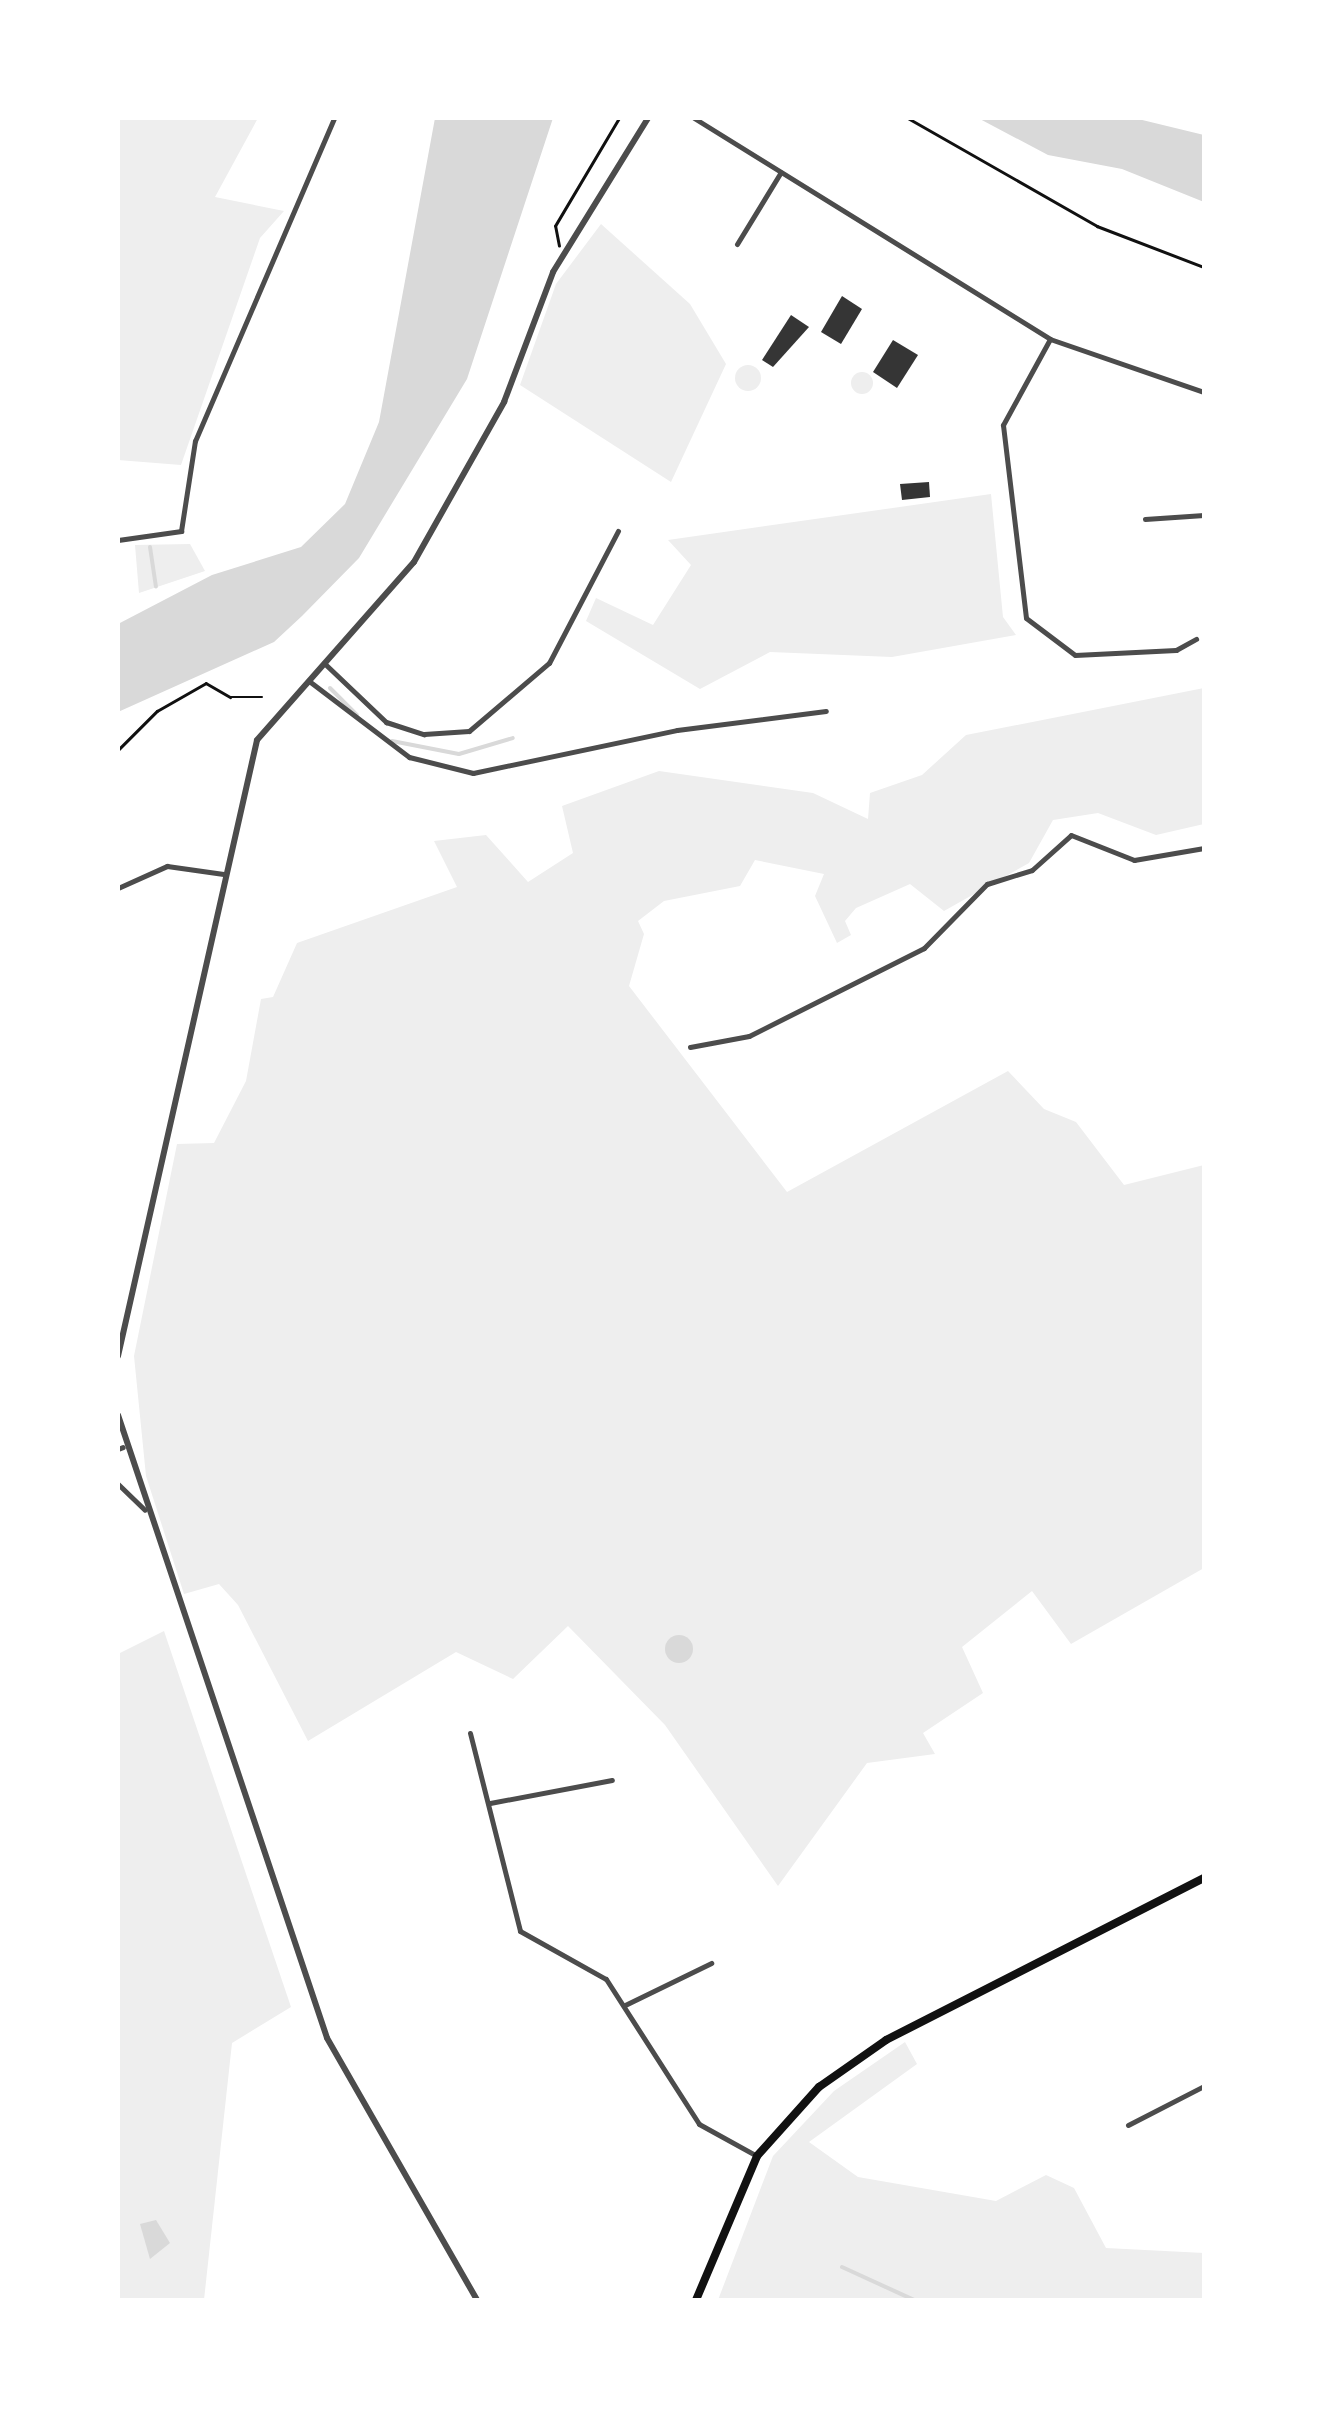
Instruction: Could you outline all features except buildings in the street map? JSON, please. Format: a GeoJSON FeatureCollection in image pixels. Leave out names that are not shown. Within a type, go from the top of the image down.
{"type":"FeatureCollection","features":[{"type":"Feature","properties":{"kind":"highway"},"geometry":{"type":"LineString","coordinates":[[696,2300],[757,2156],[819,2086],[886,2040],[1204,1878]]}},
{"type":"Feature","properties":{"kind":"street"},"geometry":{"type":"LineString","coordinates":[[118,540],[180,531],[194,441],[334,118]]}},
{"type":"Feature","properties":{"kind":"street"},"geometry":{"type":"LineString","coordinates":[[118,1356],[223,874],[257,740],[423,547],[504,402],[565,251],[648,118]]}},
{"type":"Feature","properties":{"kind":"street"},"geometry":{"type":"LineString","coordinates":[[694,118],[1050,339],[1204,392]]}},
{"type":"Feature","properties":{"kind":"street"},"geometry":{"type":"LineString","coordinates":[[737,244],[781,172]]}},
{"type":"Feature","properties":{"kind":"street"},"geometry":{"type":"LineString","coordinates":[[1050,339],[1003,425],[1026,618],[1075,655],[1176,650],[1196,639]]}},
{"type":"Feature","properties":{"kind":"street"},"geometry":{"type":"LineString","coordinates":[[1145,519],[1204,516]]}},
{"type":"Feature","properties":{"kind":"street"},"geometry":{"type":"LineString","coordinates":[[324,663],[386,722],[424,734],[469,731],[548,663],[618,531]]}},
{"type":"Feature","properties":{"kind":"street"},"geometry":{"type":"LineString","coordinates":[[308,679],[408,756],[473,773],[676,730],[826,711]]}},
{"type":"Feature","properties":{"kind":"street"},"geometry":{"type":"LineString","coordinates":[[690,1046],[749,1036],[924,948],[987,884],[1032,870],[1071,835],[1134,860],[1204,848]]}},
{"type":"Feature","properties":{"kind":"street"},"geometry":{"type":"LineString","coordinates":[[118,888],[167,866],[223,874]]}},
{"type":"Feature","properties":{"kind":"street"},"geometry":{"type":"LineString","coordinates":[[118,1415],[120,1448],[145,1510],[327,2038],[477,2300]]}},
{"type":"Feature","properties":{"kind":"street"},"geometry":{"type":"LineString","coordinates":[[118,1484],[145,1510]]}},
{"type":"Feature","properties":{"kind":"street"},"geometry":{"type":"LineString","coordinates":[[470,1733],[490,1803],[513,1922],[539,1946],[592,1967],[624,2006],[699,2124],[757,2156]]}},
{"type":"Feature","properties":{"kind":"street"},"geometry":{"type":"LineString","coordinates":[[490,1803],[612,1780]]}},
{"type":"Feature","properties":{"kind":"street"},"geometry":{"type":"LineString","coordinates":[[624,2006],[712,1963]]}},
{"type":"Feature","properties":{"kind":"street"},"geometry":{"type":"LineString","coordinates":[[1128,2125],[1204,2086]]}},
{"type":"Feature","properties":{"kind":"path"},"geometry":{"type":"LineString","coordinates":[[565,251],[555,226],[619,118]]}},
{"type":"Feature","properties":{"kind":"path"},"geometry":{"type":"LineString","coordinates":[[908,118],[1097,226],[1204,267]]}},
{"type":"Feature","properties":{"kind":"path"},"geometry":{"type":"LineString","coordinates":[[118,750],[157,711],[206,683],[230,697],[262,697]]}},
{"type":"Feature","properties":{"kind":"shaded area"},"geometry":{"type":"Polygon","coordinates":[[[118,118],[258,118],[215,197],[284,211],[260,238],[181,465],[118,460],[118,118]]]}},
{"type":"Feature","properties":{"kind":"shaded area"},"geometry":{"type":"Polygon","coordinates":[[[435,118],[553,118],[467,379],[359,558],[302,616],[274,642],[118,712],[118,624],[212,575],[301,547],[345,504],[379,422],[435,118]]]}},
{"type":"Feature","properties":{"kind":"shaded area"},"geometry":{"type":"Polygon","coordinates":[[[978,118],[1134,118],[1204,135],[1204,202],[1122,169],[1048,155],[978,118]]]}},
{"type":"Feature","properties":{"kind":"shaded area"},"geometry":{"type":"Polygon","coordinates":[[[601,224],[690,304],[726,364],[671,482],[520,385],[556,284],[601,224]]]}},
{"type":"Feature","properties":{"kind":"shaded area"},"geometry":{"type":"Polygon","coordinates":[[[748,365],[757,369],[761,378],[757,387],[748,391],[739,387],[735,378],[739,369],[748,365]]]}},
{"type":"Feature","properties":{"kind":"shaded area"},"geometry":{"type":"Polygon","coordinates":[[[862,372],[870,375],[870,391],[862,394],[854,391],[851,383],[854,375],[862,372]]]}},
{"type":"Feature","properties":{"kind":"shaded area"},"geometry":{"type":"Polygon","coordinates":[[[991,494],[1003,617],[1016,635],[892,657],[770,652],[700,689],[586,621],[596,598],[653,625],[691,565],[668,540],[991,494]]]}},
{"type":"Feature","properties":{"kind":"shaded area"},"geometry":{"type":"Polygon","coordinates":[[[190,544],[205,571],[139,593],[135,545],[190,544]]]}},
{"type":"Feature","properties":{"kind":"shaded area"},"geometry":{"type":"Polygon","coordinates":[[[1204,688],[1204,824],[1156,835],[1098,813],[1053,820],[1029,863],[944,911],[910,884],[856,908],[845,921],[851,935],[837,943],[815,896],[824,874],[755,860],[740,886],[664,901],[638,921],[644,934],[629,986],[787,1192],[1008,1071],[1044,1109],[1076,1122],[1124,1185],[1204,1165],[1204,1568],[1071,1644],[1032,1591],[962,1647],[983,1693],[923,1733],[935,1754],[867,1763],[778,1886],[665,1725],[568,1626],[513,1679],[456,1652],[308,1741],[238,1605],[219,1584],[184,1594],[146,1476],[134,1356],[177,1144],[214,1143],[246,1081],[261,999],[273,997],[297,943],[457,887],[434,841],[486,835],[528,882],[573,853],[562,806],[659,771],[813,793],[868,819],[870,793],[922,775],[966,735],[1204,688]]]}},
{"type":"Feature","properties":{"kind":"shaded area"},"geometry":{"type":"Polygon","coordinates":[[[164,1631],[291,2007],[232,2043],[204,2300],[118,2300],[118,1654],[164,1631]]]}},
{"type":"Feature","properties":{"kind":"shaded area"},"geometry":{"type":"Polygon","coordinates":[[[679,1635],[689,1639],[693,1649],[689,1659],[679,1663],[669,1659],[665,1649],[669,1639],[679,1635]]]}},
{"type":"Feature","properties":{"kind":"shaded area"},"geometry":{"type":"Polygon","coordinates":[[[905,2042],[917,2064],[809,2142],[858,2177],[996,2201],[1046,2175],[1074,2188],[1106,2248],[1204,2253],[1204,2300],[718,2300],[773,2156],[834,2091],[905,2042]]]}},
{"type":"Feature","properties":{"kind":"shaded area"},"geometry":{"type":"Polygon","coordinates":[[[156,2220],[170,2243],[150,2259],[140,2224],[156,2220]]]}},
{"type":"Feature","properties":{"kind":"waterway"},"geometry":{"type":"LineString","coordinates":[[150,547],[156,587]]}},
{"type":"Feature","properties":{"kind":"waterway"},"geometry":{"type":"LineString","coordinates":[[330,688],[357,715]]}},
{"type":"Feature","properties":{"kind":"waterway"},"geometry":{"type":"LineString","coordinates":[[392,741],[459,754],[513,738]]}},
{"type":"Feature","properties":{"kind":"waterway"},"geometry":{"type":"LineString","coordinates":[[842,2267],[914,2300]]}}]}
